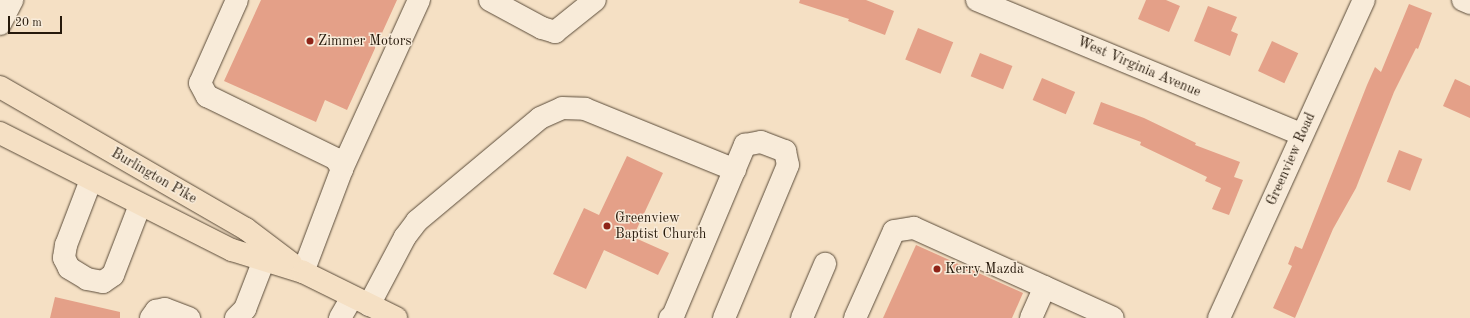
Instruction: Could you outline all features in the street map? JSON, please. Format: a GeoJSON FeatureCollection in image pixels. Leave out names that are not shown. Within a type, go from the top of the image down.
{"type":"FeatureCollection","features":[{"type":"Feature","properties":{"kind":"main road","name":"Burlington Pike"},"geometry":{"type":"LineString","coordinates":[[0,87],[246,229],[303,272]]}},
{"type":"Feature","properties":{"kind":"main road","name":"Burlington Pike"},"geometry":{"type":"LineString","coordinates":[[0,133],[140,205],[232,250],[303,272],[396,318]]}},
{"type":"Feature","properties":{"kind":"street"},"geometry":{"type":"LineString","coordinates":[[0,24],[12,0]]}},
{"type":"Feature","properties":{"kind":"street"},"geometry":{"type":"LineString","coordinates":[[237,0],[200,83],[207,96],[336,159],[342,169]]}},
{"type":"Feature","properties":{"kind":"street"},"geometry":{"type":"LineString","coordinates":[[303,272],[342,169],[419,0]]}},
{"type":"Feature","properties":{"kind":"street"},"geometry":{"type":"LineString","coordinates":[[490,0],[542,28],[555,32],[595,0]]}},
{"type":"Feature","properties":{"kind":"street","name":"West Virginia Avenue"},"geometry":{"type":"LineString","coordinates":[[977,0],[1301,134]]}},
{"type":"Feature","properties":{"kind":"street","name":"Greenview Road"},"geometry":{"type":"LineString","coordinates":[[1219,318],[1301,134],[1364,0]]}},
{"type":"Feature","properties":{"kind":"street"},"geometry":{"type":"LineString","coordinates":[[1464,0],[1470,3]]}},
{"type":"Feature","properties":{"kind":"street"},"geometry":{"type":"LineString","coordinates":[[340,318],[360,301],[417,221],[540,118],[562,108],[585,109],[735,170]]}},
{"type":"Feature","properties":{"kind":"street"},"geometry":{"type":"LineString","coordinates":[[673,317],[745,146],[761,142],[785,152],[788,165],[724,318]]}},
{"type":"Feature","properties":{"kind":"street"},"geometry":{"type":"LineString","coordinates":[[91,180],[66,245],[64,258],[69,268],[87,279],[103,282],[113,275],[140,205]]}},
{"type":"Feature","properties":{"kind":"street"},"geometry":{"type":"LineString","coordinates":[[855,318],[894,231],[914,228],[1113,318]]}},
{"type":"Feature","properties":{"kind":"street"},"geometry":{"type":"LineString","coordinates":[[236,318],[245,309],[264,260]]}},
{"type":"Feature","properties":{"kind":"street"},"geometry":{"type":"LineString","coordinates":[[802,318],[825,264]]}},
{"type":"Feature","properties":{"kind":"street"},"geometry":{"type":"LineString","coordinates":[[1031,318],[1045,287]]}},
{"type":"Feature","properties":{"kind":"street"},"geometry":{"type":"LineString","coordinates":[[151,318],[156,311],[165,309],[189,318]]}},
{"type":"Feature","properties":{"kind":"building","name":"Zimmer Motors"},"geometry":{"type":"Polygon","coordinates":[[[261,0],[397,0],[347,110],[325,100],[316,122],[224,81],[261,0]]]}},
{"type":"Feature","properties":{"kind":"building"},"geometry":{"type":"Polygon","coordinates":[[[800,0],[866,0],[894,11],[885,35],[848,21],[849,19],[799,3],[800,0]]]}},
{"type":"Feature","properties":{"kind":"building"},"geometry":{"type":"Polygon","coordinates":[[[1146,0],[1166,0],[1180,6],[1169,32],[1138,19],[1146,0]]]}},
{"type":"Feature","properties":{"kind":"building"},"geometry":{"type":"Polygon","coordinates":[[[1409,4],[1432,13],[1418,49],[1416,48],[1394,92],[1356,188],[1333,229],[1295,318],[1273,308],[1292,266],[1288,264],[1295,246],[1302,249],[1367,85],[1375,67],[1381,72],[1409,4]]]}},
{"type":"Feature","properties":{"kind":"building"},"geometry":{"type":"Polygon","coordinates":[[[1208,6],[1237,17],[1231,31],[1238,34],[1230,56],[1194,41],[1208,6]]]}},
{"type":"Feature","properties":{"kind":"building"},"geometry":{"type":"Polygon","coordinates":[[[918,28],[953,42],[940,74],[905,60],[918,28]]]}},
{"type":"Feature","properties":{"kind":"building"},"geometry":{"type":"Polygon","coordinates":[[[1272,41],[1298,53],[1284,83],[1258,71],[1272,41]]]}},
{"type":"Feature","properties":{"kind":"building"},"geometry":{"type":"Polygon","coordinates":[[[980,53],[1012,66],[1003,89],[971,76],[980,53]]]}},
{"type":"Feature","properties":{"kind":"building"},"geometry":{"type":"Polygon","coordinates":[[[1042,78],[1075,92],[1066,114],[1033,100],[1042,78]]]}},
{"type":"Feature","properties":{"kind":"building"},"geometry":{"type":"Polygon","coordinates":[[[1455,79],[1470,86],[1470,118],[1443,106],[1455,79]]]}},
{"type":"Feature","properties":{"kind":"building"},"geometry":{"type":"Polygon","coordinates":[[[1101,102],[1144,118],[1196,143],[1195,145],[1240,162],[1234,177],[1243,180],[1229,215],[1212,209],[1221,188],[1205,181],[1207,177],[1140,145],[1141,142],[1093,124],[1101,102]]]}},
{"type":"Feature","properties":{"kind":"building"},"geometry":{"type":"Polygon","coordinates":[[[1399,150],[1422,159],[1410,191],[1387,182],[1399,150]]]}},
{"type":"Feature","properties":{"kind":"building","name":"Greenview Baptist Church"},"geometry":{"type":"Polygon","coordinates":[[[627,156],[663,173],[633,237],[669,253],[658,275],[604,250],[586,289],[553,274],[584,208],[599,215],[627,156]]]}},
{"type":"Feature","properties":{"kind":"building","name":"Kerry Mazda"},"geometry":{"type":"Polygon","coordinates":[[[916,245],[1023,293],[1012,318],[883,318],[916,245]]]}},
{"type":"Feature","properties":{"kind":"building"},"geometry":{"type":"Polygon","coordinates":[[[55,297],[120,312],[120,318],[50,318],[55,297]]]}},
{"type":"Feature","properties":{"kind":"place","name":"Zimmer Motors"},"geometry":{"type":"Point","coordinates":[310,41]}},
{"type":"Feature","properties":{"kind":"place","name":"Greenview Baptist Church"},"geometry":{"type":"Point","coordinates":[607,226]}},
{"type":"Feature","properties":{"kind":"place","name":"Kerry Mazda"},"geometry":{"type":"Point","coordinates":[937,269]}}]}
